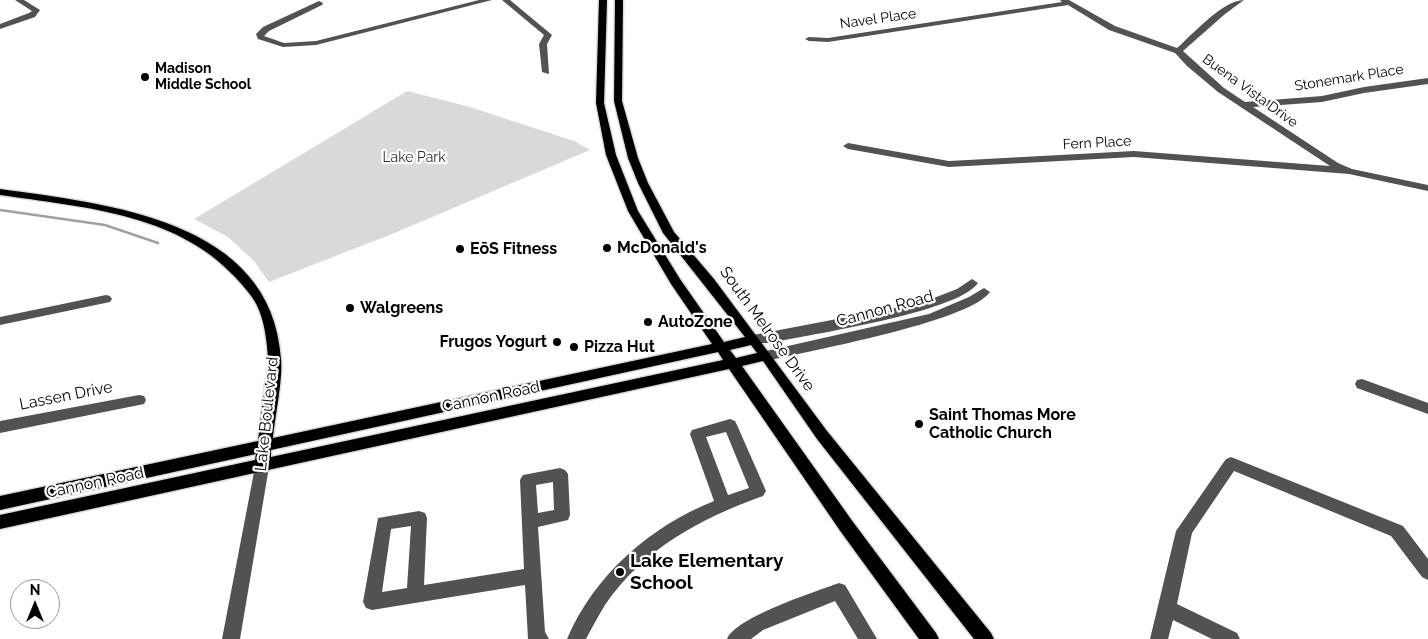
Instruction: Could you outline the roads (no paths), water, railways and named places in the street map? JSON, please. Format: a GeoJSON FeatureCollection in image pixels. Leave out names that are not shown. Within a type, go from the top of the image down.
{"type":"FeatureCollection","features":[{"type":"Feature","properties":{"kind":"main road"},"geometry":{"type":"LineString","coordinates":[[603,0],[600,103],[611,155],[638,220],[675,281],[732,363],[847,527],[930,639]]}},
{"type":"Feature","properties":{"kind":"main road","name":"South Melrose Drive"},"geometry":{"type":"LineString","coordinates":[[619,0],[618,101],[633,158],[643,183],[669,233],[710,282],[822,435],[985,639]]}},
{"type":"Feature","properties":{"kind":"main road"},"geometry":{"type":"LineString","coordinates":[[603,42],[618,42]]}},
{"type":"Feature","properties":{"kind":"main road","name":"Lake Boulevard"},"geometry":{"type":"LineString","coordinates":[[0,192],[92,205],[137,216],[161,224],[205,244],[225,259],[255,291],[265,310],[270,327],[275,360],[262,467]]}},
{"type":"Feature","properties":{"kind":"main road"},"geometry":{"type":"LineString","coordinates":[[638,220],[645,221],[651,229],[669,233]]}},
{"type":"Feature","properties":{"kind":"main road","name":"Cannon Road"},"geometry":{"type":"LineString","coordinates":[[0,503],[511,394],[753,340]]}},
{"type":"Feature","properties":{"kind":"main road","name":"Cannon Road"},"geometry":{"type":"LineString","coordinates":[[0,522],[262,467],[766,356]]}},
{"type":"Feature","properties":{"kind":"main road"},"geometry":{"type":"LineString","coordinates":[[511,394],[514,411]]}},
{"type":"Feature","properties":{"kind":"street"},"geometry":{"type":"LineString","coordinates":[[0,27],[32,15],[36,10],[19,0]]}},
{"type":"Feature","properties":{"kind":"street"},"geometry":{"type":"LineString","coordinates":[[319,3],[266,29],[260,34],[261,38],[283,45],[316,43],[488,0]]}},
{"type":"Feature","properties":{"kind":"street"},"geometry":{"type":"LineString","coordinates":[[506,0],[548,35],[543,44],[546,72]]}},
{"type":"Feature","properties":{"kind":"street"},"geometry":{"type":"LineString","coordinates":[[1178,51],[1222,12],[1240,0]]}},
{"type":"Feature","properties":{"kind":"street","name":"Buena Vista Drive"},"geometry":{"type":"LineString","coordinates":[[1066,2],[1112,28],[1178,51],[1210,82],[1318,156],[1349,171],[1428,188]]}},
{"type":"Feature","properties":{"kind":"street","name":"Navel Place"},"geometry":{"type":"LineString","coordinates":[[809,39],[828,40],[1066,2]]}},
{"type":"Feature","properties":{"kind":"street","name":"Stonemark Place"},"geometry":{"type":"LineString","coordinates":[[1243,105],[1322,98],[1428,81]]}},
{"type":"Feature","properties":{"kind":"street","name":"Fern Place"},"geometry":{"type":"LineString","coordinates":[[848,146],[948,164],[1134,154],[1349,171]]}},
{"type":"Feature","properties":{"kind":"street","name":"Cannon Road"},"geometry":{"type":"LineString","coordinates":[[753,340],[923,306],[961,292],[972,284]]}},
{"type":"Feature","properties":{"kind":"street","name":"Cannon Road"},"geometry":{"type":"LineString","coordinates":[[766,356],[932,318],[973,300],[984,292]]}},
{"type":"Feature","properties":{"kind":"street"},"geometry":{"type":"LineString","coordinates":[[0,321],[106,299]]}},
{"type":"Feature","properties":{"kind":"street"},"geometry":{"type":"LineString","coordinates":[[1362,384],[1428,409]]}},
{"type":"Feature","properties":{"kind":"street","name":"Lassen Drive"},"geometry":{"type":"LineString","coordinates":[[0,427],[138,400]]}},
{"type":"Feature","properties":{"kind":"street"},"geometry":{"type":"LineString","coordinates":[[576,639],[599,600],[629,564],[662,534],[696,515],[758,491],[730,425],[697,434],[723,503]]}},
{"type":"Feature","properties":{"kind":"street"},"geometry":{"type":"LineString","coordinates":[[1159,639],[1184,531],[1231,463],[1397,531],[1428,572]]}},
{"type":"Feature","properties":{"kind":"street","name":"Lake Boulevard"},"geometry":{"type":"LineString","coordinates":[[231,639],[262,467]]}},
{"type":"Feature","properties":{"kind":"street"},"geometry":{"type":"LineString","coordinates":[[415,595],[419,518],[384,523],[372,602],[532,576]]}},
{"type":"Feature","properties":{"kind":"street"},"geometry":{"type":"LineString","coordinates":[[529,522],[536,639]]}},
{"type":"Feature","properties":{"kind":"street"},"geometry":{"type":"LineString","coordinates":[[736,639],[757,624],[839,591],[868,639]]}},
{"type":"Feature","properties":{"kind":"street"},"geometry":{"type":"LineString","coordinates":[[1167,608],[1231,639]]}},
{"type":"Feature","properties":{"kind":"waterway"},"geometry":{"type":"LineString","coordinates":[[0,210],[105,225],[158,243]]}},
{"type":"Feature","properties":{"kind":"place","name":"Madison Middle School"},"geometry":{"type":"Point","coordinates":[145,77]}},
{"type":"Feature","properties":{"kind":"place","name":"McDonald's"},"geometry":{"type":"Point","coordinates":[607,248]}},
{"type":"Feature","properties":{"kind":"place","name":"EōS Fitness"},"geometry":{"type":"Point","coordinates":[460,249]}},
{"type":"Feature","properties":{"kind":"place","name":"Walgreens"},"geometry":{"type":"Point","coordinates":[350,308]}},
{"type":"Feature","properties":{"kind":"place","name":"AutoZone"},"geometry":{"type":"Point","coordinates":[648,322]}},
{"type":"Feature","properties":{"kind":"place","name":"Frugos Yogurt"},"geometry":{"type":"Point","coordinates":[557,342]}},
{"type":"Feature","properties":{"kind":"place","name":"Pizza Hut"},"geometry":{"type":"Point","coordinates":[574,347]}},
{"type":"Feature","properties":{"kind":"place","name":"Saint Thomas More Catholic Church"},"geometry":{"type":"Point","coordinates":[919,424]}},
{"type":"Feature","properties":{"kind":"place","name":"Lake Elementary School"},"geometry":{"type":"Point","coordinates":[620,572]}},
{"type":"Feature","properties":{"kind":"park label","name":"Lake Park"},"geometry":{"type":"Point","coordinates":[414,158]}}]}
